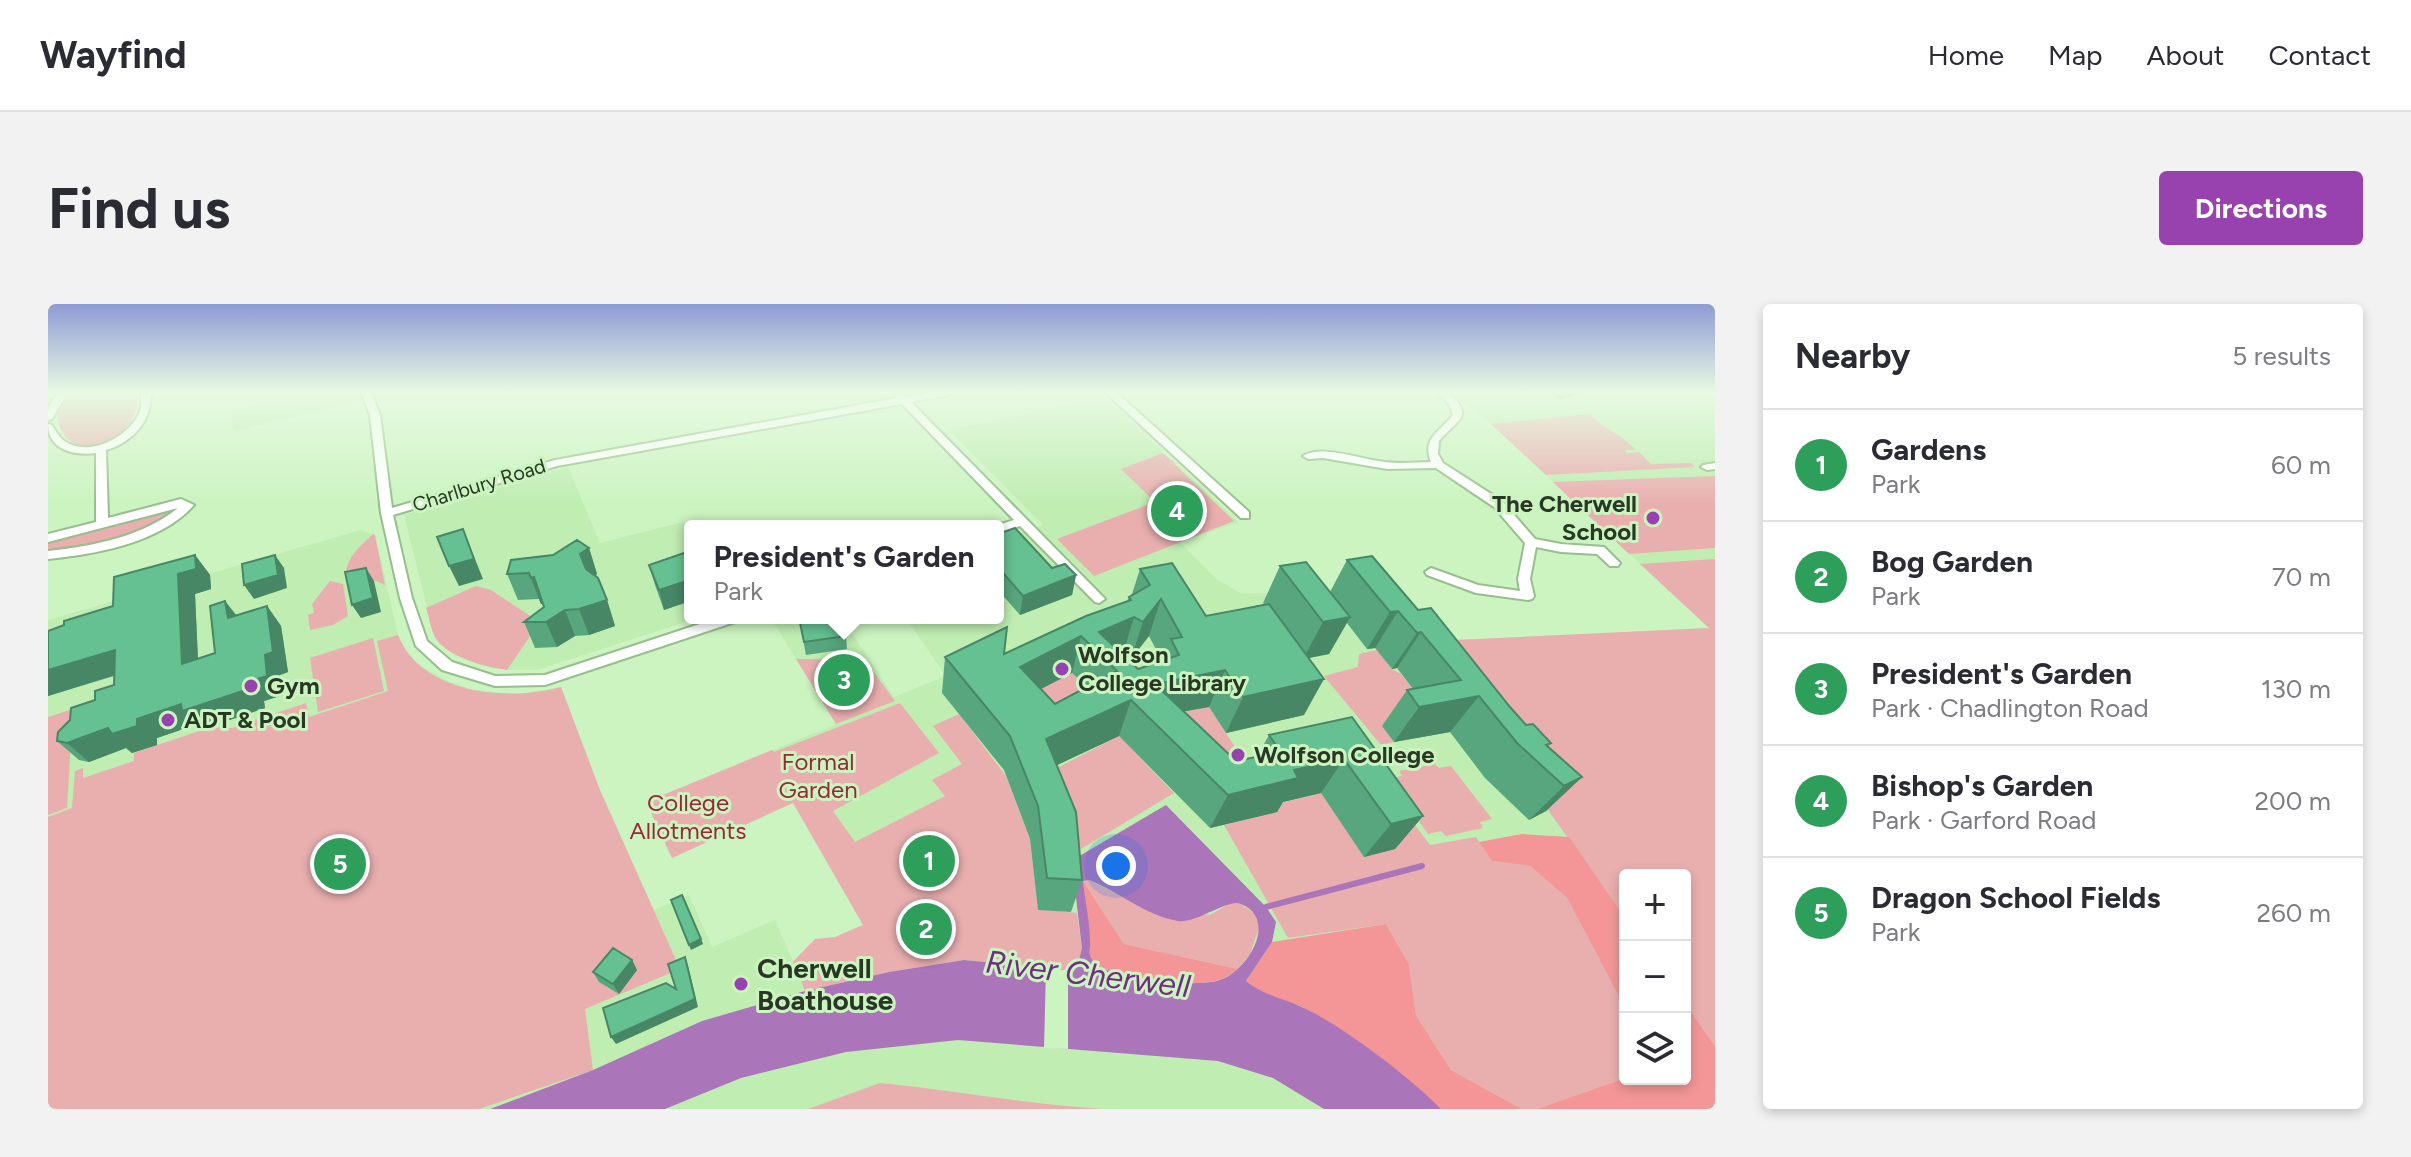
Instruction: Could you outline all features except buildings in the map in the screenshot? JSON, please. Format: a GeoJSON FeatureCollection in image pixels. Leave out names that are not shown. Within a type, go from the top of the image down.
{"type":"FeatureCollection","features":[{"type":"Feature","properties":{"kind":"street"},"geometry":{"type":"LineString","coordinates":[[50,430],[57,442],[67,447],[101,450],[132,430]]}},
{"type":"Feature","properties":{"kind":"street"},"geometry":{"type":"LineString","coordinates":[[377,430],[387,513],[415,627],[421,643],[433,655],[470,675],[495,681],[528,683],[715,624]]}},
{"type":"Feature","properties":{"kind":"street","name":"Charlbury Road"},"geometry":{"type":"LineString","coordinates":[[387,513],[555,463],[733,430]]}},
{"type":"Feature","properties":{"kind":"street"},"geometry":{"type":"LineString","coordinates":[[934,430],[1099,599]]}},
{"type":"Feature","properties":{"kind":"street"},"geometry":{"type":"LineString","coordinates":[[1151,430],[1245,515]]}},
{"type":"Feature","properties":{"kind":"street"},"geometry":{"type":"LineString","coordinates":[[1446,430],[1434,441],[1433,454],[1438,465],[1498,504],[1531,542],[1561,548],[1605,548],[1614,563]]}},
{"type":"Feature","properties":{"kind":"street"},"geometry":{"type":"LineString","coordinates":[[101,450],[102,523]]}},
{"type":"Feature","properties":{"kind":"street"},"geometry":{"type":"LineString","coordinates":[[1308,456],[1323,455],[1387,466],[1438,465]]}},
{"type":"Feature","properties":{"kind":"street"},"geometry":{"type":"LineString","coordinates":[[48,538],[181,503],[188,505],[180,513],[130,537],[102,547],[48,555]]}},
{"type":"Feature","properties":{"kind":"street"},"geometry":{"type":"LineString","coordinates":[[1004,527],[1023,521]]}},
{"type":"Feature","properties":{"kind":"street"},"geometry":{"type":"LineString","coordinates":[[1431,572],[1476,589],[1528,596],[1524,579],[1531,542]]}},
{"type":"Feature","properties":{"kind":"shaded area"},"geometry":{"type":"Polygon","coordinates":[[[949,430],[1140,430],[1238,522],[1180,542],[1216,579],[1242,594],[1340,590],[1413,642],[1709,628],[1497,430],[1715,430],[1715,836],[1569,838],[1619,909],[1619,1085],[1691,1085],[1691,1012],[1715,1046],[1715,1109],[665,1109],[741,1078],[846,1052],[908,1044],[889,972],[805,991],[702,1021],[593,1070],[490,1109],[48,1109],[48,620],[361,530],[375,535],[398,635],[407,654],[419,665],[450,682],[474,690],[519,694],[561,687],[600,790],[654,910],[689,895],[712,947],[775,920],[793,961],[815,939],[835,937],[863,925],[793,803],[672,858],[646,802],[836,724],[775,624],[846,624],[894,697],[946,676],[910,624],[1004,624],[1004,539],[1043,525],[949,430]]]}},
{"type":"Feature","properties":{"kind":"shaded area"},"geometry":{"type":"Polygon","coordinates":[[[568,467],[600,543],[683,522],[684,623],[537,670],[507,670],[481,665],[448,649],[434,635],[404,515],[568,467]]]}},
{"type":"Feature","properties":{"kind":"shaded area"},"geometry":{"type":"Polygon","coordinates":[[[1522,834],[1569,837],[1619,909],[1619,997],[1567,898],[1530,866],[1492,861],[1479,842],[1522,834]]]}},
{"type":"Feature","properties":{"kind":"shaded area"},"geometry":{"type":"Polygon","coordinates":[[[1083,881],[1124,944],[1238,969],[1225,978],[1204,983],[1168,983],[1129,977],[1098,965],[1089,951],[1083,881]]]}},
{"type":"Feature","properties":{"kind":"shaded area"},"geometry":{"type":"Polygon","coordinates":[[[1386,924],[1409,964],[1416,1015],[1451,1070],[1522,1109],[1441,1109],[1359,1042],[1303,1007],[1260,992],[1246,981],[1272,942],[1386,924]]]}},
{"type":"Feature","properties":{"kind":"shaded area"},"geometry":{"type":"Polygon","coordinates":[[[1691,1012],[1715,1046],[1715,1109],[1537,1109],[1619,1080],[1619,1085],[1691,1085],[1691,1012]]]}},
{"type":"Feature","properties":{"kind":"green space"},"geometry":{"type":"Polygon","coordinates":[[[62,430],[123,430],[105,442],[89,446],[75,444],[62,430]]]}},
{"type":"Feature","properties":{"kind":"green space"},"geometry":{"type":"Polygon","coordinates":[[[1497,430],[1610,430],[1636,450],[1625,450],[1627,453],[1639,452],[1651,464],[1691,463],[1695,467],[1546,475],[1497,430]]]}},
{"type":"Feature","properties":{"kind":"green space"},"geometry":{"type":"Polygon","coordinates":[[[1163,453],[1234,521],[1094,576],[1057,539],[1155,502],[1121,469],[1163,453]]]}},
{"type":"Feature","properties":{"kind":"green space"},"geometry":{"type":"Polygon","coordinates":[[[1715,476],[1715,548],[1629,554],[1553,482],[1715,476]]]}},
{"type":"Feature","properties":{"kind":"green space"},"geometry":{"type":"Polygon","coordinates":[[[174,506],[178,509],[131,533],[48,552],[48,541],[174,506]]]}},
{"type":"Feature","properties":{"kind":"green space"},"geometry":{"type":"Polygon","coordinates":[[[373,534],[385,585],[346,574],[352,557],[373,534]]]}},
{"type":"Feature","properties":{"kind":"green space"},"geometry":{"type":"Polygon","coordinates":[[[1715,559],[1715,1046],[1691,1012],[1691,869],[1619,869],[1619,910],[1548,810],[1413,642],[1709,628],[1640,564],[1715,559]]]}},
{"type":"Feature","properties":{"kind":"green space"},"geometry":{"type":"Polygon","coordinates":[[[330,581],[343,584],[348,616],[333,625],[310,630],[308,615],[314,613],[312,604],[330,581]]]}},
{"type":"Feature","properties":{"kind":"green space"},"geometry":{"type":"Polygon","coordinates":[[[476,586],[491,590],[535,619],[537,626],[507,670],[459,656],[442,646],[433,632],[426,608],[476,586]]]}},
{"type":"Feature","properties":{"kind":"green space"},"geometry":{"type":"Polygon","coordinates":[[[398,635],[409,655],[426,670],[468,689],[516,694],[561,687],[600,790],[680,969],[585,1009],[593,1070],[479,1109],[48,1109],[48,817],[72,808],[75,771],[83,768],[83,778],[134,761],[134,753],[211,727],[232,728],[306,703],[309,717],[388,691],[377,641],[398,635]]]}},
{"type":"Feature","properties":{"kind":"green space"},"geometry":{"type":"Polygon","coordinates":[[[373,638],[384,691],[318,712],[310,658],[373,638]]]}},
{"type":"Feature","properties":{"kind":"green space"},"geometry":{"type":"Polygon","coordinates":[[[1377,650],[1392,669],[1401,674],[1434,716],[1383,726],[1394,742],[1381,745],[1324,676],[1358,667],[1359,654],[1377,650]]]}},
{"type":"Feature","properties":{"kind":"green space"},"geometry":{"type":"Polygon","coordinates":[[[796,659],[865,660],[895,701],[836,724],[796,659]]]}},
{"type":"Feature","properties":{"kind":"green space"},"geometry":{"type":"Polygon","coordinates":[[[1072,673],[1106,707],[1013,703],[1072,673]]]}},
{"type":"Feature","properties":{"kind":"green space"},"geometry":{"type":"Polygon","coordinates":[[[900,703],[939,753],[833,811],[855,842],[945,796],[932,780],[962,764],[933,726],[959,714],[1006,776],[1030,839],[1038,909],[1077,913],[1082,948],[1078,964],[1068,970],[964,960],[889,972],[805,991],[793,962],[815,939],[835,937],[863,925],[793,803],[672,858],[646,802],[772,750],[774,752],[900,703]]]}},
{"type":"Feature","properties":{"kind":"green space"},"geometry":{"type":"Polygon","coordinates":[[[1209,707],[1261,787],[1142,720],[1209,707]]]}},
{"type":"Feature","properties":{"kind":"green space"},"geometry":{"type":"Polygon","coordinates":[[[73,709],[67,808],[48,815],[48,717],[73,709]]]}},
{"type":"Feature","properties":{"kind":"green space"},"geometry":{"type":"Polygon","coordinates":[[[1119,736],[1174,793],[1071,855],[1053,770],[1119,736]]]}},
{"type":"Feature","properties":{"kind":"green space"},"geometry":{"type":"Polygon","coordinates":[[[1435,764],[1439,768],[1451,766],[1492,819],[1480,822],[1483,828],[1446,836],[1441,831],[1428,834],[1389,779],[1402,776],[1399,771],[1435,764]]]}},
{"type":"Feature","properties":{"kind":"green space"},"geometry":{"type":"Polygon","coordinates":[[[1382,781],[1430,845],[1476,837],[1492,861],[1530,866],[1567,898],[1619,997],[1619,1080],[1537,1109],[1522,1109],[1451,1070],[1416,1015],[1409,964],[1386,924],[1288,938],[1224,825],[1276,812],[1273,805],[1321,793],[1364,856],[1382,781]]]}},
{"type":"Feature","properties":{"kind":"green space"},"geometry":{"type":"Polygon","coordinates":[[[1089,880],[1150,911],[1210,915],[1232,902],[1240,903],[1255,914],[1260,925],[1250,954],[1238,969],[1124,944],[1083,881],[1089,880]]]}},
{"type":"Feature","properties":{"kind":"green space"},"geometry":{"type":"Polygon","coordinates":[[[880,1083],[1049,1104],[1105,1109],[808,1109],[880,1083]]]}},
{"type":"Feature","properties":{"kind":"water","name":"River Cherwell"},"geometry":{"type":"Polygon","coordinates":[[[1166,805],[1266,907],[1276,922],[1272,942],[1246,981],[1336,1026],[1394,1067],[1441,1109],[1324,1109],[1273,1078],[1218,1061],[958,1040],[846,1052],[741,1078],[665,1109],[490,1109],[593,1070],[702,1021],[805,991],[889,972],[964,960],[1068,970],[1078,964],[1082,948],[1072,864],[1081,855],[1166,805]],[[1083,881],[1089,953],[1097,964],[1110,971],[1127,977],[1168,983],[1217,981],[1238,968],[1254,946],[1258,922],[1252,912],[1241,904],[1178,921],[1143,909],[1100,885],[1083,881]]]}},
{"type":"Feature","properties":{"kind":"pier"},"geometry":{"type":"Polygon","coordinates":[[[1046,969],[1068,970],[1068,1049],[1044,1048],[1046,969]]]}},
{"type":"Feature","properties":{"kind":"waterway"},"geometry":{"type":"LineString","coordinates":[[1266,907],[1422,866]]}},
{"type":"Feature","properties":{"kind":"place","name":"Bishop's Garden"},"geometry":{"type":"Point","coordinates":[1177,511]}},
{"type":"Feature","properties":{"kind":"place","name":"The Cherwell School"},"geometry":{"type":"Point","coordinates":[1653,518]}},
{"type":"Feature","properties":{"kind":"place","name":"Wolfson College Library"},"geometry":{"type":"Point","coordinates":[1062,669]}},
{"type":"Feature","properties":{"kind":"place","name":"President's Garden"},"geometry":{"type":"Point","coordinates":[844,680]}},
{"type":"Feature","properties":{"kind":"place","name":"Gym"},"geometry":{"type":"Point","coordinates":[251,686]}},
{"type":"Feature","properties":{"kind":"place","name":"ADT & Pool"},"geometry":{"type":"Point","coordinates":[168,720]}},
{"type":"Feature","properties":{"kind":"place","name":"Wolfson College"},"geometry":{"type":"Point","coordinates":[1238,755]}},
{"type":"Feature","properties":{"kind":"place","name":"Gardens"},"geometry":{"type":"Point","coordinates":[929,861]}},
{"type":"Feature","properties":{"kind":"place","name":"Dragon School Fields"},"geometry":{"type":"Point","coordinates":[340,864]}},
{"type":"Feature","properties":{"kind":"place","name":"Bog Garden"},"geometry":{"type":"Point","coordinates":[926,929]}},
{"type":"Feature","properties":{"kind":"place","name":"Cherwell Boathouse"},"geometry":{"type":"Point","coordinates":[741,984]}},
{"type":"Feature","properties":{"kind":"park label","name":"Formal Garden"},"geometry":{"type":"Point","coordinates":[818,776]}},
{"type":"Feature","properties":{"kind":"park label","name":"College Allotments"},"geometry":{"type":"Point","coordinates":[688,817]}}]}
